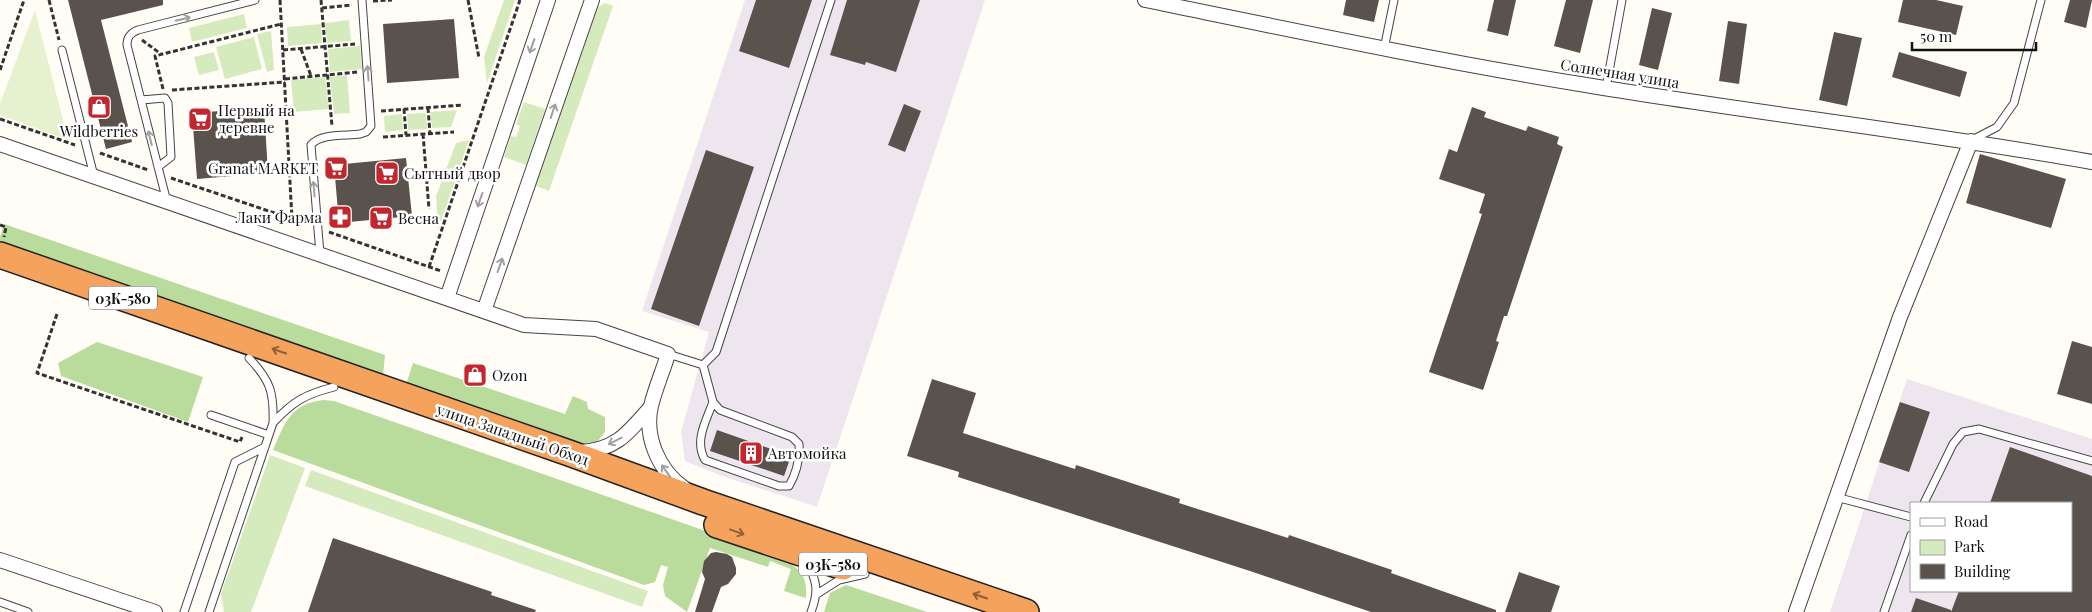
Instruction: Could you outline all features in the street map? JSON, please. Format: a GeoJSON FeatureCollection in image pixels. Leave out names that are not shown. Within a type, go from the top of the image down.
{"type":"FeatureCollection","features":[{"type":"Feature","properties":{"kind":"highway","name":"улица Западный Обход"},"geometry":{"type":"LineString","coordinates":[[0,255],[569,453],[703,502],[1026,612]]}},
{"type":"Feature","properties":{"kind":"highway","name":"улица Западный Обход"},"geometry":{"type":"LineString","coordinates":[[0,271],[249,358],[564,464],[691,515],[975,612]]}},
{"type":"Feature","properties":{"kind":"street"},"geometry":{"type":"LineString","coordinates":[[446,298],[548,0]]}},
{"type":"Feature","properties":{"kind":"street"},"geometry":{"type":"LineString","coordinates":[[484,311],[592,0]]}},
{"type":"Feature","properties":{"kind":"street","name":"Солнечная улица"},"geometry":{"type":"LineString","coordinates":[[1146,0],[1384,49],[1606,88],[1971,141],[2092,162]]}},
{"type":"Feature","properties":{"kind":"street"},"geometry":{"type":"LineString","coordinates":[[1796,612],[1835,496],[1900,317],[1971,141]]}},
{"type":"Feature","properties":{"kind":"street"},"geometry":{"type":"LineString","coordinates":[[0,144],[524,325],[596,329],[668,354],[650,408],[651,434],[657,458],[673,481],[703,502]]}},
{"type":"Feature","properties":{"kind":"street"},"geometry":{"type":"LineString","coordinates":[[569,453],[594,451],[621,440],[650,408]]}},
{"type":"Feature","properties":{"kind":"street"},"geometry":{"type":"LineString","coordinates":[[0,560],[134,609],[155,612]]}},
{"type":"Feature","properties":{"kind":"lane"},"geometry":{"type":"LineString","coordinates":[[167,202],[127,45],[127,38],[132,32],[255,0]]}},
{"type":"Feature","properties":{"kind":"lane"},"geometry":{"type":"LineString","coordinates":[[703,366],[716,352],[831,0]]}},
{"type":"Feature","properties":{"kind":"lane"},"geometry":{"type":"LineString","coordinates":[[1384,49],[1394,0]]}},
{"type":"Feature","properties":{"kind":"lane"},"geometry":{"type":"LineString","coordinates":[[1606,88],[1622,0]]}},
{"type":"Feature","properties":{"kind":"lane"},"geometry":{"type":"LineString","coordinates":[[1971,141],[1997,127],[2014,103],[2041,0]]}},
{"type":"Feature","properties":{"kind":"lane"},"geometry":{"type":"LineString","coordinates":[[320,255],[311,145],[315,140],[360,134],[366,132],[371,126],[362,2]]}},
{"type":"Feature","properties":{"kind":"lane"},"geometry":{"type":"LineString","coordinates":[[62,50],[94,177]]}},
{"type":"Feature","properties":{"kind":"lane"},"geometry":{"type":"LineString","coordinates":[[141,100],[165,98],[168,103],[171,157],[159,170]]}},
{"type":"Feature","properties":{"kind":"lane"},"geometry":{"type":"LineString","coordinates":[[668,354],[703,366]]}},
{"type":"Feature","properties":{"kind":"lane"},"geometry":{"type":"LineString","coordinates":[[209,612],[273,424],[274,402],[271,386],[262,372],[249,358]]}},
{"type":"Feature","properties":{"kind":"lane"},"geometry":{"type":"LineString","coordinates":[[703,366],[713,402],[720,410],[792,437],[799,444],[800,458],[789,486],[778,486],[705,460],[700,451],[700,438],[713,402]]}},
{"type":"Feature","properties":{"kind":"lane"},"geometry":{"type":"LineString","coordinates":[[273,424],[286,408],[304,396],[334,387]]}},
{"type":"Feature","properties":{"kind":"lane"},"geometry":{"type":"LineString","coordinates":[[211,415],[269,435]]}},
{"type":"Feature","properties":{"kind":"lane"},"geometry":{"type":"LineString","coordinates":[[1924,502],[1953,444],[1963,432],[1978,429],[2092,461]]}},
{"type":"Feature","properties":{"kind":"lane"},"geometry":{"type":"LineString","coordinates":[[184,612],[235,462],[265,447]]}},
{"type":"Feature","properties":{"kind":"lane"},"geometry":{"type":"LineString","coordinates":[[1835,496],[1910,517]]}},
{"type":"Feature","properties":{"kind":"lane"},"geometry":{"type":"LineString","coordinates":[[1884,612],[1910,538]]}},
{"type":"Feature","properties":{"kind":"lane"},"geometry":{"type":"LineString","coordinates":[[800,553],[807,562],[817,594],[812,612]]}},
{"type":"Feature","properties":{"kind":"lane"},"geometry":{"type":"LineString","coordinates":[[817,594],[839,580],[865,574]]}},
{"type":"Feature","properties":{"kind":"lane"},"geometry":{"type":"LineString","coordinates":[[0,602],[28,612]]}},
{"type":"Feature","properties":{"kind":"path"},"geometry":{"type":"LineString","coordinates":[[0,70],[24,0]]}},
{"type":"Feature","properties":{"kind":"path"},"geometry":{"type":"LineString","coordinates":[[49,0],[62,50]]}},
{"type":"Feature","properties":{"kind":"path"},"geometry":{"type":"LineString","coordinates":[[280,0],[292,220]]}},
{"type":"Feature","properties":{"kind":"path"},"geometry":{"type":"LineString","coordinates":[[321,0],[333,137]]}},
{"type":"Feature","properties":{"kind":"path"},"geometry":{"type":"LineString","coordinates":[[373,1],[392,0]]}},
{"type":"Feature","properties":{"kind":"path"},"geometry":{"type":"LineString","coordinates":[[468,0],[479,58]]}},
{"type":"Feature","properties":{"kind":"path"},"geometry":{"type":"LineString","coordinates":[[429,266],[520,0]]}},
{"type":"Feature","properties":{"kind":"path"},"geometry":{"type":"LineString","coordinates":[[322,8],[362,2]]}},
{"type":"Feature","properties":{"kind":"path"},"geometry":{"type":"LineString","coordinates":[[281,24],[155,56],[164,91],[368,71]]}},
{"type":"Feature","properties":{"kind":"path"},"geometry":{"type":"LineString","coordinates":[[132,32],[162,55]]}},
{"type":"Feature","properties":{"kind":"path"},"geometry":{"type":"LineString","coordinates":[[283,50],[365,43]]}},
{"type":"Feature","properties":{"kind":"path"},"geometry":{"type":"LineString","coordinates":[[301,48],[310,76]]}},
{"type":"Feature","properties":{"kind":"path"},"geometry":{"type":"LineString","coordinates":[[381,111],[464,105]]}},
{"type":"Feature","properties":{"kind":"path"},"geometry":{"type":"LineString","coordinates":[[428,108],[430,134]]}},
{"type":"Feature","properties":{"kind":"path"},"geometry":{"type":"LineString","coordinates":[[404,109],[406,135]]}},
{"type":"Feature","properties":{"kind":"path"},"geometry":{"type":"LineString","coordinates":[[0,119],[87,149],[159,170],[292,220],[446,273]]}},
{"type":"Feature","properties":{"kind":"path"},"geometry":{"type":"LineString","coordinates":[[383,137],[454,132]]}},
{"type":"Feature","properties":{"kind":"path"},"geometry":{"type":"LineString","coordinates":[[424,134],[429,208]]}},
{"type":"Feature","properties":{"kind":"path"},"geometry":{"type":"LineString","coordinates":[[0,225],[6,227]]}},
{"type":"Feature","properties":{"kind":"path"},"geometry":{"type":"LineString","coordinates":[[57,314],[37,373],[240,442],[246,427]]}},
{"type":"Feature","properties":{"kind":"shaded area"},"geometry":{"type":"Polygon","coordinates":[[[745,0],[985,0],[817,507],[722,476],[685,461],[681,432],[709,332],[642,311],[745,0]]]}},
{"type":"Feature","properties":{"kind":"shaded area"},"geometry":{"type":"Polygon","coordinates":[[[1907,379],[2092,439],[2092,612],[1830,612],[1907,379]]]}},
{"type":"Feature","properties":{"kind":"green space"},"geometry":{"type":"Polygon","coordinates":[[[504,0],[515,0],[487,83],[484,57],[504,0]]]}},
{"type":"Feature","properties":{"kind":"green space"},"geometry":{"type":"Polygon","coordinates":[[[605,3],[613,6],[549,191],[533,185],[594,9],[605,3]]]}},
{"type":"Feature","properties":{"kind":"green space"},"geometry":{"type":"Polygon","coordinates":[[[35,10],[68,140],[0,115],[0,104],[35,10]]]}},
{"type":"Feature","properties":{"kind":"green space"},"geometry":{"type":"Polygon","coordinates":[[[244,14],[247,28],[192,42],[189,28],[244,14]]]}},
{"type":"Feature","properties":{"kind":"green space"},"geometry":{"type":"Polygon","coordinates":[[[349,20],[351,41],[327,43],[325,23],[349,20]]]}},
{"type":"Feature","properties":{"kind":"green space"},"geometry":{"type":"Polygon","coordinates":[[[321,24],[322,43],[288,46],[287,27],[321,24]]]}},
{"type":"Feature","properties":{"kind":"green space"},"geometry":{"type":"Polygon","coordinates":[[[271,31],[274,70],[267,72],[257,34],[271,31]]]}},
{"type":"Feature","properties":{"kind":"green space"},"geometry":{"type":"Polygon","coordinates":[[[254,37],[262,69],[225,79],[216,47],[254,37]]]}},
{"type":"Feature","properties":{"kind":"green space"},"geometry":{"type":"Polygon","coordinates":[[[360,46],[362,69],[330,72],[328,49],[360,46]]]}},
{"type":"Feature","properties":{"kind":"green space"},"geometry":{"type":"Polygon","coordinates":[[[214,52],[219,70],[199,75],[194,57],[214,52]]]}},
{"type":"Feature","properties":{"kind":"green space"},"geometry":{"type":"Polygon","coordinates":[[[347,75],[350,113],[334,114],[330,77],[347,75]]]}},
{"type":"Feature","properties":{"kind":"green space"},"geometry":{"type":"Polygon","coordinates":[[[325,77],[329,109],[294,112],[291,80],[325,77]]]}},
{"type":"Feature","properties":{"kind":"green space"},"geometry":{"type":"Polygon","coordinates":[[[524,102],[545,109],[526,165],[504,157],[511,136],[516,137],[520,126],[516,124],[524,102]]]}},
{"type":"Feature","properties":{"kind":"green space"},"geometry":{"type":"Polygon","coordinates":[[[457,110],[451,127],[432,128],[430,112],[457,110]]]}},
{"type":"Feature","properties":{"kind":"green space"},"geometry":{"type":"Polygon","coordinates":[[[426,113],[427,129],[408,130],[407,114],[426,113]]]}},
{"type":"Feature","properties":{"kind":"green space"},"geometry":{"type":"Polygon","coordinates":[[[402,114],[403,130],[385,132],[384,116],[402,114]]]}},
{"type":"Feature","properties":{"kind":"green space"},"geometry":{"type":"Polygon","coordinates":[[[469,140],[438,230],[436,196],[456,143],[469,140]]]}},
{"type":"Feature","properties":{"kind":"green space"},"geometry":{"type":"Polygon","coordinates":[[[4,224],[385,355],[383,376],[0,245],[4,224]]]}},
{"type":"Feature","properties":{"kind":"green space"},"geometry":{"type":"Polygon","coordinates":[[[97,342],[203,377],[188,422],[61,376],[58,363],[97,342]]]}},
{"type":"Feature","properties":{"kind":"green space"},"geometry":{"type":"Polygon","coordinates":[[[413,363],[565,414],[573,396],[587,402],[588,409],[605,417],[605,432],[597,442],[568,445],[405,388],[413,363]]]}},
{"type":"Feature","properties":{"kind":"green space"},"geometry":{"type":"Polygon","coordinates":[[[334,401],[780,557],[801,573],[805,583],[806,598],[784,591],[791,569],[770,561],[768,567],[710,548],[687,612],[665,596],[663,585],[668,567],[661,565],[655,582],[644,585],[273,450],[285,423],[296,410],[312,402],[334,401]]]}},
{"type":"Feature","properties":{"kind":"green space"},"geometry":{"type":"Polygon","coordinates":[[[270,455],[305,468],[251,612],[224,612],[221,594],[270,455]]]}},
{"type":"Feature","properties":{"kind":"green space"},"geometry":{"type":"Polygon","coordinates":[[[311,470],[648,591],[642,607],[305,486],[311,470]]]}},
{"type":"Feature","properties":{"kind":"green space"},"geometry":{"type":"Polygon","coordinates":[[[846,585],[927,612],[824,612],[830,593],[846,585]]]}},
{"type":"Feature","properties":{"kind":"building"},"geometry":{"type":"Polygon","coordinates":[[[68,0],[163,0],[163,5],[101,20],[132,142],[106,149],[68,0]]]}},
{"type":"Feature","properties":{"kind":"building"},"geometry":{"type":"Polygon","coordinates":[[[756,0],[812,0],[789,68],[739,51],[756,0]]]}},
{"type":"Feature","properties":{"kind":"building"},"geometry":{"type":"Polygon","coordinates":[[[847,0],[920,0],[896,72],[866,62],[865,65],[830,55],[847,0]]]}},
{"type":"Feature","properties":{"kind":"building"},"geometry":{"type":"Polygon","coordinates":[[[1346,0],[1379,0],[1374,22],[1343,15],[1346,0]]]}},
{"type":"Feature","properties":{"kind":"building"},"geometry":{"type":"Polygon","coordinates":[[[1494,0],[1516,0],[1508,36],[1487,31],[1494,0]]]}},
{"type":"Feature","properties":{"kind":"building"},"geometry":{"type":"Polygon","coordinates":[[[1566,0],[1593,0],[1580,53],[1554,46],[1566,0]]]}},
{"type":"Feature","properties":{"kind":"building"},"geometry":{"type":"Polygon","coordinates":[[[1903,0],[1936,0],[1963,6],[1956,35],[1898,22],[1903,0]]]}},
{"type":"Feature","properties":{"kind":"building"},"geometry":{"type":"Polygon","coordinates":[[[2070,0],[2092,0],[2086,28],[2064,22],[2070,0]]]}},
{"type":"Feature","properties":{"kind":"building"},"geometry":{"type":"Polygon","coordinates":[[[1652,8],[1672,13],[1658,70],[1639,65],[1652,8]]]}},
{"type":"Feature","properties":{"kind":"building"},"geometry":{"type":"Polygon","coordinates":[[[454,19],[459,78],[387,83],[383,24],[454,19]]]}},
{"type":"Feature","properties":{"kind":"building"},"geometry":{"type":"Polygon","coordinates":[[[1728,21],[1747,24],[1739,84],[1719,81],[1728,21]]]}},
{"type":"Feature","properties":{"kind":"building"},"geometry":{"type":"Polygon","coordinates":[[[1834,32],[1862,38],[1847,106],[1819,100],[1834,32]]]}},
{"type":"Feature","properties":{"kind":"building"},"geometry":{"type":"Polygon","coordinates":[[[1899,52],[1967,72],[1960,97],[1892,77],[1899,52]]]}},
{"type":"Feature","properties":{"kind":"building"},"geometry":{"type":"Polygon","coordinates":[[[904,104],[921,111],[905,152],[888,145],[904,104]]]}},
{"type":"Feature","properties":{"kind":"building"},"geometry":{"type":"Polygon","coordinates":[[[1472,107],[1486,112],[1484,117],[1526,131],[1528,126],[1559,137],[1557,144],[1563,147],[1507,316],[1504,316],[1496,341],[1499,342],[1483,390],[1429,372],[1482,214],[1479,213],[1485,194],[1439,179],[1449,149],[1457,152],[1472,107]]]}},
{"type":"Feature","properties":{"kind":"building"},"geometry":{"type":"Polygon","coordinates":[[[264,108],[268,173],[197,179],[192,113],[264,108]]]}},
{"type":"Feature","properties":{"kind":"building"},"geometry":{"type":"Polygon","coordinates":[[[706,150],[754,167],[699,326],[651,309],[706,150]]]}},
{"type":"Feature","properties":{"kind":"building"},"geometry":{"type":"Polygon","coordinates":[[[1980,154],[2066,179],[2051,228],[1966,203],[1980,154]]]}},
{"type":"Feature","properties":{"kind":"building"},"geometry":{"type":"Polygon","coordinates":[[[406,158],[412,216],[339,223],[334,165],[406,158]]]}},
{"type":"Feature","properties":{"kind":"building"},"geometry":{"type":"Polygon","coordinates":[[[2072,341],[2092,347],[2092,404],[2057,394],[2072,341]]]}},
{"type":"Feature","properties":{"kind":"building"},"geometry":{"type":"Polygon","coordinates":[[[932,379],[976,393],[963,433],[1075,469],[1076,465],[1180,499],[1179,503],[1288,538],[1289,535],[1392,570],[1391,573],[1496,610],[1496,612],[1371,612],[958,477],[959,472],[907,456],[932,379]]]}},
{"type":"Feature","properties":{"kind":"building"},"geometry":{"type":"Polygon","coordinates":[[[1900,402],[1930,412],[1909,472],[1879,462],[1900,402]]]}},
{"type":"Feature","properties":{"kind":"building","name":"Автомойка"},"geometry":{"type":"Polygon","coordinates":[[[717,430],[791,456],[784,476],[710,451],[717,430]]]}},
{"type":"Feature","properties":{"kind":"building"},"geometry":{"type":"Polygon","coordinates":[[[2010,447],[2092,476],[2092,612],[1951,612],[1959,592],[2072,592],[2072,502],[1990,502],[2010,447]]]}},
{"type":"Feature","properties":{"kind":"building"},"geometry":{"type":"Polygon","coordinates":[[[333,538],[492,592],[491,595],[536,610],[535,612],[308,612],[333,538]]]}},
{"type":"Feature","properties":{"kind":"building"},"geometry":{"type":"Polygon","coordinates":[[[716,552],[732,557],[736,574],[728,584],[721,587],[712,612],[695,612],[705,579],[702,572],[704,561],[711,553],[716,552]]]}},
{"type":"Feature","properties":{"kind":"building"},"geometry":{"type":"Polygon","coordinates":[[[1519,572],[1560,586],[1551,612],[1505,612],[1519,572]]]}},
{"type":"Feature","properties":{"kind":"building"},"geometry":{"type":"Polygon","coordinates":[[[1916,598],[1951,610],[1951,612],[1911,612],[1916,598]]]}},
{"type":"Feature","properties":{"kind":"place","name":"Wildberries"},"geometry":{"type":"Point","coordinates":[99,107]}},
{"type":"Feature","properties":{"kind":"place","name":"Первый на деревне"},"geometry":{"type":"Point","coordinates":[200,119]}},
{"type":"Feature","properties":{"kind":"place","name":"Granat MARKET"},"geometry":{"type":"Point","coordinates":[336,168]}},
{"type":"Feature","properties":{"kind":"place","name":"Сытный двор"},"geometry":{"type":"Point","coordinates":[387,173]}},
{"type":"Feature","properties":{"kind":"place","name":"Лаки Фарма"},"geometry":{"type":"Point","coordinates":[340,217]}},
{"type":"Feature","properties":{"kind":"place","name":"Весна"},"geometry":{"type":"Point","coordinates":[381,218]}},
{"type":"Feature","properties":{"kind":"place","name":"Ozon"},"geometry":{"type":"Point","coordinates":[475,375]}},
{"type":"Feature","properties":{"kind":"place","name":"Автомойка"},"geometry":{"type":"Point","coordinates":[751,453]}}]}
